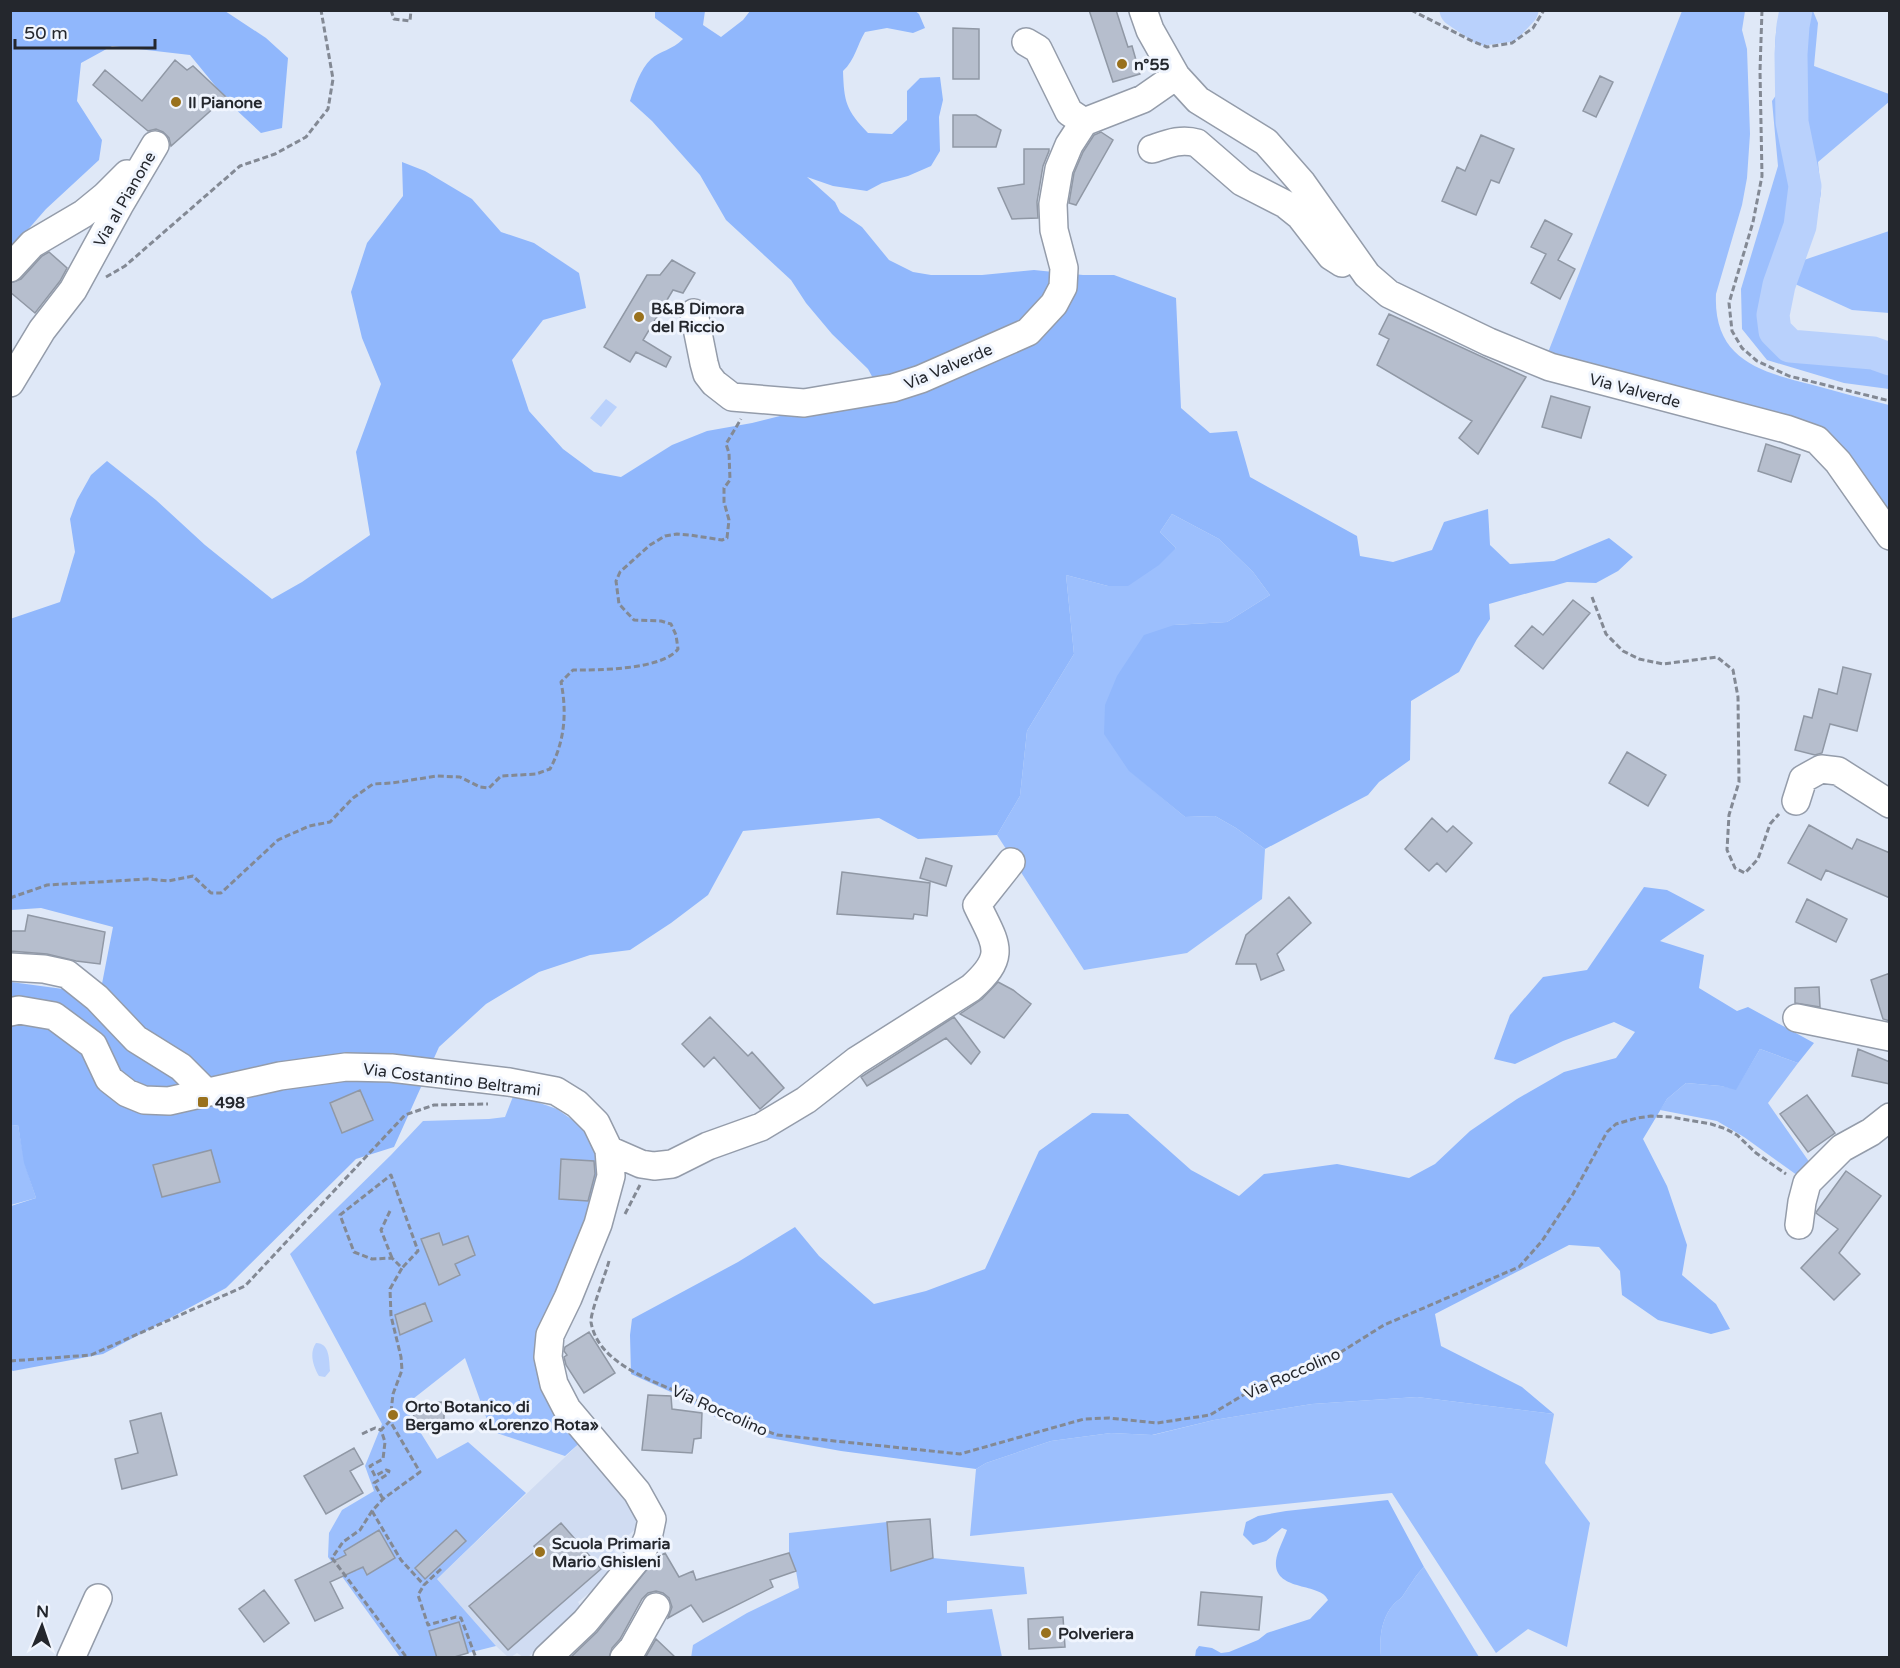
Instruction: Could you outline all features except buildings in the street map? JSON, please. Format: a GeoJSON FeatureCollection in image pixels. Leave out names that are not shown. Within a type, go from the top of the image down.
{"type":"FeatureCollection","features":[{"type":"Feature","properties":{"kind":"street","name":"Via Valverde"},"geometry":{"type":"LineString","coordinates":[[1143,10],[1150,30],[1176,76],[1198,100],[1266,142],[1302,183],[1367,275],[1389,294],[1489,342],[1550,367],[1786,429],[1817,440],[1838,462],[1890,536]]}},
{"type":"Feature","properties":{"kind":"street"},"geometry":{"type":"LineString","coordinates":[[1026,42],[1038,49],[1069,112],[1084,122],[1143,99],[1176,76]]}},
{"type":"Feature","properties":{"kind":"street","name":"Via Valverde"},"geometry":{"type":"LineString","coordinates":[[694,313],[707,374],[714,384],[732,397],[804,403],[893,388],[921,379],[1028,332],[1054,304],[1062,287],[1065,268],[1054,230],[1053,204],[1059,169],[1069,145],[1084,122]]}},
{"type":"Feature","properties":{"kind":"street"},"geometry":{"type":"LineString","coordinates":[[1152,149],[1188,140],[1197,143],[1242,182],[1285,204],[1300,216],[1331,256],[1341,263],[1359,263]]}},
{"type":"Feature","properties":{"kind":"street","name":"Via al Pianone"},"geometry":{"type":"LineString","coordinates":[[10,268],[32,244],[83,214],[105,196],[155,145],[73,290],[42,330],[10,383]]}},
{"type":"Feature","properties":{"kind":"street"},"geometry":{"type":"LineString","coordinates":[[1796,801],[1803,779],[1821,769],[1838,771],[1890,804]]}},
{"type":"Feature","properties":{"kind":"street"},"geometry":{"type":"LineString","coordinates":[[609,1150],[641,1164],[654,1166],[672,1164],[708,1146],[761,1127],[806,1100],[856,1061],[971,988],[987,973],[996,955],[994,941],[977,905],[1011,862]]}},
{"type":"Feature","properties":{"kind":"street"},"geometry":{"type":"LineString","coordinates":[[10,967],[44,969],[67,974],[97,998],[136,1039],[181,1067],[206,1092]]}},
{"type":"Feature","properties":{"kind":"street","name":"Via Costantino Beltrami"},"geometry":{"type":"LineString","coordinates":[[10,1012],[19,1010],[54,1016],[93,1046],[109,1079],[127,1093],[144,1101],[169,1101],[280,1076],[346,1067],[391,1068],[508,1082],[556,1091],[577,1104],[596,1123],[609,1150],[611,1176],[598,1224],[568,1298],[550,1335],[548,1358],[554,1384],[567,1408],[637,1492],[652,1519],[648,1538],[641,1554],[585,1622],[548,1658]]}},
{"type":"Feature","properties":{"kind":"street"},"geometry":{"type":"LineString","coordinates":[[1797,1018],[1890,1037]]}},
{"type":"Feature","properties":{"kind":"street"},"geometry":{"type":"LineString","coordinates":[[1799,1225],[1807,1183],[1842,1148],[1871,1132],[1890,1117]]}},
{"type":"Feature","properties":{"kind":"street"},"geometry":{"type":"LineString","coordinates":[[71,1658],[98,1598]]}},
{"type":"Feature","properties":{"kind":"street"},"geometry":{"type":"LineString","coordinates":[[624,1658],[633,1648],[656,1607]]}},
{"type":"Feature","properties":{"kind":"path"},"geometry":{"type":"LineString","coordinates":[[79,278],[100,281],[109,276],[124,266],[240,165],[274,154],[306,138],[328,109],[333,79],[321,10]]}},
{"type":"Feature","properties":{"kind":"path"},"geometry":{"type":"LineString","coordinates":[[391,10],[394,19],[410,21],[411,10]]}},
{"type":"Feature","properties":{"kind":"path"},"geometry":{"type":"LineString","coordinates":[[1411,10],[1472,42],[1487,47],[1512,43],[1533,28],[1544,10]]}},
{"type":"Feature","properties":{"kind":"path"},"geometry":{"type":"LineString","coordinates":[[1762,10],[1760,71],[1762,176],[1753,222],[1729,303],[1732,331],[1742,348],[1757,361],[1789,376],[1890,401]]}},
{"type":"Feature","properties":{"kind":"path"},"geometry":{"type":"LineString","coordinates":[[10,898],[47,885],[148,879],[168,881],[193,876],[212,893],[220,893],[278,840],[309,826],[330,822],[353,798],[373,784],[437,776],[460,777],[480,787],[489,788],[501,776],[536,774],[550,769],[558,755],[565,728],[565,700],[561,682],[573,670],[614,670],[665,660],[678,650],[676,635],[671,624],[661,621],[634,620],[619,604],[616,581],[620,572],[650,545],[665,536],[676,534],[722,540],[727,538],[729,519],[724,502],[724,488],[730,480],[729,453],[726,444],[740,420],[755,411],[761,400]]}},
{"type":"Feature","properties":{"kind":"path"},"geometry":{"type":"LineString","coordinates":[[1592,597],[1606,634],[1623,651],[1639,659],[1663,664],[1717,657],[1733,670],[1738,697],[1739,782],[1729,815],[1727,850],[1735,868],[1745,873],[1758,859],[1770,824],[1789,804],[1796,801]]}},
{"type":"Feature","properties":{"kind":"path"},"geometry":{"type":"LineString","coordinates":[[10,1361],[91,1355],[245,1286],[405,1115],[434,1105],[490,1104]]}},
{"type":"Feature","properties":{"kind":"path","name":"Via Roccolino"},"geometry":{"type":"LineString","coordinates":[[612,1251],[591,1319],[594,1334],[606,1351],[635,1374],[686,1395],[748,1425],[777,1435],[960,1454],[1084,1419],[1109,1418],[1157,1423],[1210,1415],[1265,1382],[1341,1352],[1384,1325],[1520,1267],[1542,1241],[1573,1194],[1606,1132],[1616,1124],[1651,1116],[1712,1124],[1737,1135],[1756,1153],[1796,1182],[1807,1183]]}},
{"type":"Feature","properties":{"kind":"path"},"geometry":{"type":"LineString","coordinates":[[392,1258],[372,1259],[354,1252],[340,1215],[391,1175],[418,1251],[402,1268],[390,1288],[391,1316],[402,1370],[393,1394],[390,1421],[420,1472],[383,1499],[360,1530],[343,1542],[332,1558],[407,1658]]}},
{"type":"Feature","properties":{"kind":"path"},"geometry":{"type":"LineString","coordinates":[[622,1210],[621,1219],[642,1180]]}},
{"type":"Feature","properties":{"kind":"path"},"geometry":{"type":"LineString","coordinates":[[390,1210],[381,1230],[392,1258],[402,1268]]}},
{"type":"Feature","properties":{"kind":"path"},"geometry":{"type":"LineString","coordinates":[[381,1430],[390,1421]]}},
{"type":"Feature","properties":{"kind":"path"},"geometry":{"type":"LineString","coordinates":[[362,1434],[375,1428],[381,1430]]}},
{"type":"Feature","properties":{"kind":"path"},"geometry":{"type":"LineString","coordinates":[[381,1430],[385,1442],[383,1459],[370,1466],[375,1476],[388,1471],[388,1474],[374,1483],[383,1499]]}},
{"type":"Feature","properties":{"kind":"path"},"geometry":{"type":"LineString","coordinates":[[372,1511],[401,1560],[424,1585]]}},
{"type":"Feature","properties":{"kind":"path"},"geometry":{"type":"LineString","coordinates":[[441,1569],[424,1585],[418,1595],[428,1625],[456,1617],[461,1618],[476,1658]]}},
{"type":"Feature","properties":{"kind":"shaded area"},"geometry":{"type":"Polygon","coordinates":[[[655,10],[705,11],[703,25],[721,37],[743,20],[750,11],[914,10],[919,14],[925,28],[913,33],[887,28],[865,32],[853,57],[843,71],[844,91],[855,118],[868,133],[892,134],[907,120],[907,91],[920,78],[940,77],[943,100],[939,117],[940,151],[931,166],[908,176],[882,183],[867,191],[833,186],[807,177],[835,202],[840,212],[862,227],[889,260],[913,272],[931,275],[982,275],[1034,270],[1083,275],[1114,275],[1176,298],[1181,408],[1210,433],[1237,431],[1250,477],[1357,536],[1360,556],[1393,562],[1432,550],[1444,522],[1488,509],[1490,545],[1510,564],[1554,561],[1609,538],[1633,557],[1618,571],[1596,583],[1567,582],[1489,604],[1490,619],[1459,672],[1411,701],[1410,760],[1379,782],[1368,795],[1265,849],[1215,816],[1185,817],[1129,771],[1104,734],[1105,705],[1117,676],[1144,635],[1174,625],[1227,622],[1270,595],[1253,572],[1219,539],[1172,514],[1160,532],[1176,548],[1159,565],[1128,586],[1108,586],[1066,575],[1074,654],[1027,731],[1020,796],[997,835],[918,839],[879,818],[743,831],[708,895],[671,923],[630,950],[590,955],[539,972],[486,1004],[439,1047],[394,1147],[356,1159],[226,1288],[103,1354],[13,1371],[10,1369],[11,1206],[36,1198],[24,1163],[18,1125],[11,1126],[11,982],[100,994],[113,927],[41,908],[11,910],[10,619],[60,602],[75,552],[70,519],[77,500],[91,475],[107,461],[272,599],[302,582],[370,535],[356,452],[381,384],[362,338],[351,292],[367,243],[403,196],[402,162],[425,171],[472,199],[501,232],[534,243],[579,273],[586,308],[543,320],[512,360],[529,411],[563,449],[594,472],[621,477],[672,445],[707,431],[800,411],[875,382],[868,369],[832,334],[806,303],[791,280],[726,220],[700,175],[652,121],[630,101],[638,78],[647,63],[683,39],[655,18],[655,10]]]}},
{"type":"Feature","properties":{"kind":"shaded area"},"geometry":{"type":"Polygon","coordinates":[[[11,11],[225,11],[266,38],[288,58],[282,128],[261,133],[231,105],[190,55],[112,46],[81,63],[77,101],[102,140],[99,160],[46,209],[11,249],[11,11]]]}},
{"type":"Feature","properties":{"kind":"shaded area"},"geometry":{"type":"Polygon","coordinates":[[[1682,11],[1745,11],[1742,30],[1747,49],[1750,134],[1747,178],[1742,205],[1716,294],[1717,316],[1723,334],[1732,348],[1744,359],[1775,375],[1889,405],[1889,520],[1848,456],[1547,355],[1682,11]]]}},
{"type":"Feature","properties":{"kind":"shaded area"},"geometry":{"type":"Polygon","coordinates":[[[1780,11],[1813,11],[1818,23],[1814,66],[1889,94],[1890,101],[1818,162],[1821,193],[1814,230],[1775,275],[1768,310],[1768,332],[1773,341],[1790,350],[1813,351],[1831,345],[1863,347],[1889,355],[1889,389],[1844,383],[1767,360],[1742,329],[1741,289],[1778,166],[1772,101],[1781,88],[1775,49],[1780,11]]]}},
{"type":"Feature","properties":{"kind":"shaded area"},"geometry":{"type":"Polygon","coordinates":[[[1889,231],[1889,313],[1852,310],[1795,284],[1801,261],[1889,231]]]}},
{"type":"Feature","properties":{"kind":"shaded area"},"geometry":{"type":"Polygon","coordinates":[[[606,399],[617,407],[601,427],[590,418],[606,399]]]}},
{"type":"Feature","properties":{"kind":"shaded area"},"geometry":{"type":"Polygon","coordinates":[[[1172,514],[1219,539],[1253,572],[1270,595],[1227,622],[1174,625],[1130,771],[1185,817],[1215,816],[1265,849],[1262,899],[1187,953],[1084,970],[997,835],[1020,796],[1027,731],[1074,654],[1066,575],[1108,586],[1176,548],[1160,532],[1172,514]]]}},
{"type":"Feature","properties":{"kind":"shaded area"},"geometry":{"type":"Polygon","coordinates":[[[1644,887],[1667,890],[1705,910],[1660,941],[1704,955],[1699,988],[1737,1011],[1748,1007],[1814,1043],[1798,1063],[1760,1049],[1736,1090],[1721,1086],[1686,1083],[1667,1099],[1643,1139],[1667,1186],[1687,1245],[1682,1275],[1716,1304],[1730,1329],[1711,1334],[1658,1320],[1622,1295],[1620,1271],[1599,1247],[1569,1245],[1435,1314],[1441,1346],[1522,1387],[1554,1414],[1417,1397],[1312,1404],[1214,1420],[1152,1435],[1111,1433],[1051,1441],[986,1463],[976,1469],[841,1451],[764,1437],[717,1418],[682,1397],[631,1374],[632,1319],[738,1262],[795,1227],[819,1256],[874,1304],[926,1291],[985,1269],[1039,1151],[1092,1113],[1128,1114],[1191,1170],[1239,1196],[1264,1174],[1337,1164],[1409,1178],[1435,1164],[1470,1131],[1517,1099],[1564,1072],[1616,1058],[1635,1032],[1614,1022],[1563,1041],[1515,1064],[1494,1059],[1510,1015],[1543,977],[1587,970],[1644,887]]]}},
{"type":"Feature","properties":{"kind":"shaded area"},"geometry":{"type":"Polygon","coordinates":[[[1760,1049],[1798,1063],[1768,1103],[1810,1163],[1801,1178],[1744,1137],[1717,1121],[1660,1110],[1667,1099],[1686,1083],[1736,1089],[1760,1049]]]}},
{"type":"Feature","properties":{"kind":"shaded area"},"geometry":{"type":"Polygon","coordinates":[[[514,1094],[557,1109],[588,1131],[599,1162],[596,1201],[539,1332],[583,1440],[565,1456],[491,1431],[465,1358],[404,1406],[437,1459],[468,1442],[526,1493],[437,1579],[496,1646],[468,1653],[459,1622],[429,1631],[437,1657],[400,1657],[328,1557],[329,1533],[342,1510],[374,1491],[365,1466],[382,1424],[290,1254],[423,1121],[505,1117],[514,1094]],[[379,1531],[344,1551],[356,1571],[363,1567],[367,1574],[395,1558],[379,1531]]]}},
{"type":"Feature","properties":{"kind":"shaded area"},"geometry":{"type":"Polygon","coordinates":[[[18,1125],[25,1164],[36,1198],[11,1205],[11,1126],[18,1125]]]}},
{"type":"Feature","properties":{"kind":"shaded area"},"geometry":{"type":"Polygon","coordinates":[[[316,1343],[324,1346],[328,1353],[330,1371],[325,1377],[319,1376],[314,1364],[312,1355],[316,1343]]]}},
{"type":"Feature","properties":{"kind":"shaded area"},"geometry":{"type":"Polygon","coordinates":[[[1417,1397],[1554,1414],[1545,1463],[1590,1523],[1567,1647],[1528,1629],[1496,1653],[1392,1493],[970,1536],[976,1469],[986,1463],[1051,1441],[1111,1433],[1153,1435],[1214,1420],[1312,1404],[1417,1397]]]}},
{"type":"Feature","properties":{"kind":"shaded area","name":"Scuola Primaria Mario Ghisleni"},"geometry":{"type":"Polygon","coordinates":[[[583,1440],[637,1514],[637,1528],[613,1548],[618,1557],[615,1572],[578,1602],[582,1609],[528,1657],[517,1653],[508,1657],[437,1579],[583,1440]]]}},
{"type":"Feature","properties":{"kind":"shaded area"},"geometry":{"type":"Polygon","coordinates":[[[1388,1500],[1424,1567],[1386,1616],[1380,1643],[1381,1657],[1195,1657],[1199,1646],[1212,1648],[1221,1653],[1229,1652],[1258,1640],[1267,1633],[1310,1619],[1328,1600],[1324,1594],[1289,1582],[1277,1571],[1276,1561],[1287,1530],[1282,1528],[1266,1541],[1253,1545],[1243,1535],[1246,1522],[1258,1516],[1286,1511],[1388,1500]]]}},
{"type":"Feature","properties":{"kind":"shaded area"},"geometry":{"type":"Polygon","coordinates":[[[887,1522],[891,1571],[933,1558],[1024,1567],[1027,1594],[947,1601],[947,1613],[992,1609],[1002,1657],[691,1658],[693,1645],[747,1613],[799,1588],[789,1553],[789,1533],[887,1522]]]}},
{"type":"Feature","properties":{"kind":"shaded area"},"geometry":{"type":"Polygon","coordinates":[[[1424,1567],[1479,1657],[1381,1657],[1380,1643],[1386,1616],[1424,1567]]]}},
{"type":"Feature","properties":{"kind":"waterway"},"geometry":{"type":"LineString","coordinates":[[1456,10],[1484,29],[1507,26],[1522,10]]}},
{"type":"Feature","properties":{"kind":"waterway"},"geometry":{"type":"LineString","coordinates":[[1796,10],[1791,54],[1792,122],[1805,186],[1800,226],[1779,285],[1773,315],[1775,331],[1790,346],[1873,353],[1890,359]]}},
{"type":"Feature","properties":{"kind":"place","name":"n°55"},"geometry":{"type":"Point","coordinates":[1122,64]}},
{"type":"Feature","properties":{"kind":"place","name":"Il Pianone"},"geometry":{"type":"Point","coordinates":[176,102]}},
{"type":"Feature","properties":{"kind":"place","name":"B&B Dimora del Riccio"},"geometry":{"type":"Point","coordinates":[639,317]}},
{"type":"Feature","properties":{"kind":"place","name":"498"},"geometry":{"type":"Point","coordinates":[203,1102]}},
{"type":"Feature","properties":{"kind":"place","name":"Orto Botanico di Bergamo «Lorenzo Rota»"},"geometry":{"type":"Point","coordinates":[393,1415]}},
{"type":"Feature","properties":{"kind":"place","name":"Scuola Primaria Mario Ghisleni"},"geometry":{"type":"Point","coordinates":[540,1552]}},
{"type":"Feature","properties":{"kind":"place","name":"Polveriera"},"geometry":{"type":"Point","coordinates":[1046,1633]}}]}
